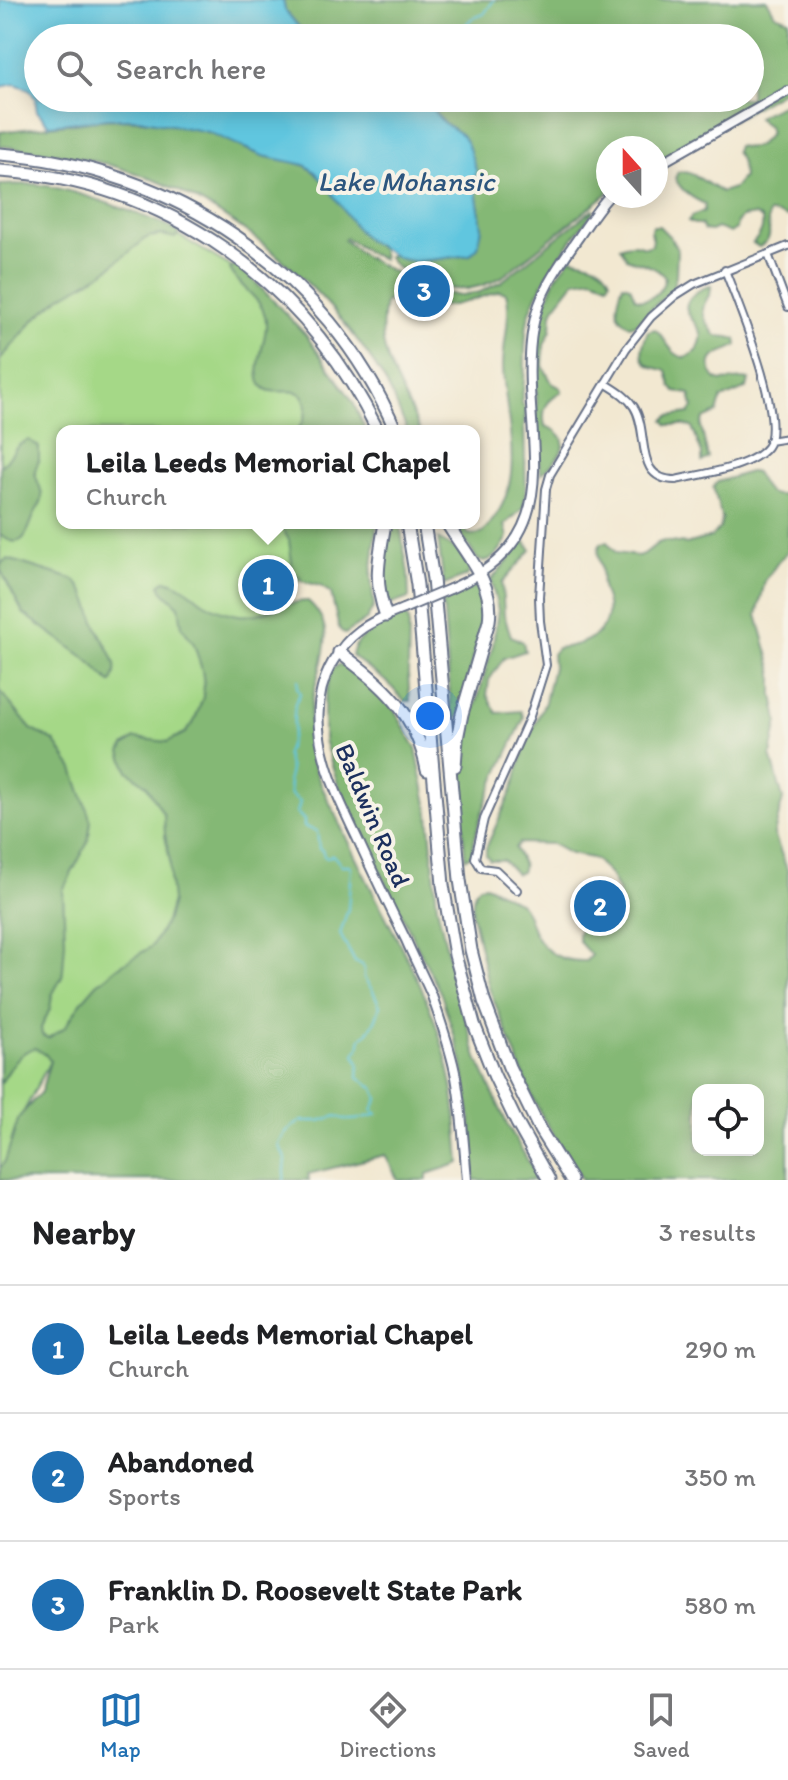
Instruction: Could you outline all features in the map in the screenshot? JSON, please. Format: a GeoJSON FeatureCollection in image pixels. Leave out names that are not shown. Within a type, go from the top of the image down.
{"type":"FeatureCollection","features":[{"type":"Feature","properties":{"kind":"highway"},"geometry":{"type":"LineString","coordinates":[[0,154],[55,161],[115,176],[165,196],[220,225],[264,256],[303,293],[338,333],[388,407],[396,425]]}},
{"type":"Feature","properties":{"kind":"highway"},"geometry":{"type":"LineString","coordinates":[[0,171],[56,178],[116,194],[173,218],[219,245],[262,277],[306,320],[343,369],[374,425]]}},
{"type":"Feature","properties":{"kind":"highway"},"geometry":{"type":"LineString","coordinates":[[384,529],[377,580],[386,616]]}},
{"type":"Feature","properties":{"kind":"highway"},"geometry":{"type":"LineString","coordinates":[[408,529],[417,585],[448,920],[459,972],[471,1015],[501,1091],[549,1180]]}},
{"type":"Feature","properties":{"kind":"highway"},"geometry":{"type":"LineString","coordinates":[[425,529],[435,603],[467,933],[490,1018],[523,1099],[571,1180]]}},
{"type":"Feature","properties":{"kind":"highway"},"geometry":{"type":"LineString","coordinates":[[451,529],[480,575],[488,595],[490,612],[457,739],[455,827]]}},
{"type":"Feature","properties":{"kind":"highway"},"geometry":{"type":"LineString","coordinates":[[339,652],[383,686],[411,723],[426,763],[438,832]]}},
{"type":"Feature","properties":{"kind":"street"},"geometry":{"type":"LineString","coordinates":[[764,105],[788,91]]}},
{"type":"Feature","properties":{"kind":"street"},"geometry":{"type":"LineString","coordinates":[[668,159],[751,112]]}},
{"type":"Feature","properties":{"kind":"street","name":"Baldwin Road"},"geometry":{"type":"LineString","coordinates":[[467,1180],[456,1077],[449,1049],[431,993],[342,805],[324,757],[318,723],[319,700],[326,674],[339,652],[360,630],[480,575],[508,549],[519,532],[529,511],[534,489],[530,362],[535,317],[553,274],[599,208]]}},
{"type":"Feature","properties":{"kind":"street"},"geometry":{"type":"LineString","coordinates":[[517,890],[496,870],[481,868],[475,858],[484,819],[530,716],[546,665],[539,597],[543,514],[550,475],[626,349],[651,317],[684,290],[725,270],[788,246]]}},
{"type":"Feature","properties":{"kind":"street"},"geometry":{"type":"LineString","coordinates":[[768,254],[788,307]]}},
{"type":"Feature","properties":{"kind":"street"},"geometry":{"type":"LineString","coordinates":[[605,383],[620,392],[634,407],[642,425],[649,467],[654,474],[667,480],[736,466],[766,448],[771,430],[771,412],[765,384],[725,270]]}},
{"type":"Feature","properties":{"kind":"street"},"geometry":{"type":"LineString","coordinates":[[769,441],[788,438]]}},
{"type":"Feature","properties":{"kind":"street"},"geometry":{"type":"LineString","coordinates":[[534,489],[546,489]]}},
{"type":"Feature","properties":{"kind":"street"},"geometry":{"type":"LineString","coordinates":[[529,511],[543,514]]}},
{"type":"Feature","properties":{"kind":"green space"},"geometry":{"type":"Polygon","coordinates":[[[283,0],[767,0],[775,14],[788,19],[788,88],[764,102],[764,24],[296,24],[285,10],[283,0]]]}},
{"type":"Feature","properties":{"kind":"green space"},"geometry":{"type":"Polygon","coordinates":[[[788,102],[788,217],[769,213],[768,240],[759,247],[753,243],[761,232],[762,219],[756,215],[742,217],[730,233],[717,228],[704,230],[701,224],[688,221],[704,211],[705,204],[680,187],[675,178],[678,172],[695,176],[722,192],[734,188],[743,177],[735,152],[737,146],[748,148],[759,144],[770,133],[768,126],[757,118],[788,102]]]}},
{"type":"Feature","properties":{"kind":"green space"},"geometry":{"type":"Polygon","coordinates":[[[435,112],[746,112],[668,157],[668,136],[596,136],[596,203],[502,277],[468,289],[446,288],[424,281],[396,266],[388,257],[393,255],[415,262],[470,255],[478,247],[482,227],[475,185],[476,170],[462,135],[435,112]]]}},
{"type":"Feature","properties":{"kind":"green space"},"geometry":{"type":"Polygon","coordinates":[[[108,119],[160,122],[198,129],[261,155],[295,162],[323,180],[360,231],[381,249],[383,259],[346,238],[344,240],[365,257],[440,293],[462,295],[480,292],[501,282],[593,209],[547,277],[528,319],[521,401],[526,411],[526,494],[523,508],[505,525],[508,537],[496,555],[488,560],[478,560],[457,529],[476,535],[482,532],[503,504],[509,485],[511,446],[503,366],[508,319],[506,293],[500,291],[450,306],[399,299],[385,302],[383,341],[394,375],[417,425],[405,425],[385,381],[335,312],[305,280],[236,224],[160,182],[120,168],[75,157],[0,146],[0,132],[108,119]]]}},
{"type":"Feature","properties":{"kind":"green space"},"geometry":{"type":"Polygon","coordinates":[[[35,184],[102,201],[167,225],[179,233],[175,238],[162,235],[148,237],[104,272],[61,297],[34,320],[0,360],[0,185],[35,184]]]}},
{"type":"Feature","properties":{"kind":"green space"},"geometry":{"type":"Polygon","coordinates":[[[653,226],[659,226],[677,249],[676,276],[672,289],[636,324],[630,326],[618,313],[623,284],[630,286],[635,298],[645,299],[658,292],[665,278],[653,268],[627,258],[620,247],[652,245],[650,232],[653,226]]]}},
{"type":"Feature","properties":{"kind":"green space"},"geometry":{"type":"Polygon","coordinates":[[[144,228],[178,235],[238,271],[278,315],[318,425],[56,425],[56,529],[309,529],[305,574],[224,653],[181,935],[50,1061],[23,1113],[0,1180],[0,349],[21,326],[144,228]]]}},
{"type":"Feature","properties":{"kind":"green space"},"geometry":{"type":"Polygon","coordinates":[[[571,258],[599,266],[610,280],[608,284],[593,278],[575,281],[554,308],[551,330],[544,345],[543,366],[552,383],[562,392],[546,406],[544,420],[545,426],[557,432],[563,443],[555,461],[541,474],[537,430],[536,329],[556,277],[571,258]]]}},
{"type":"Feature","properties":{"kind":"green space"},"geometry":{"type":"Polygon","coordinates":[[[235,266],[242,268],[305,334],[352,400],[363,425],[300,425],[306,409],[301,394],[275,392],[263,387],[258,375],[265,316],[258,301],[230,269],[235,266]]]}},
{"type":"Feature","properties":{"kind":"green space"},"geometry":{"type":"Polygon","coordinates":[[[711,286],[703,309],[706,321],[716,336],[736,339],[737,345],[713,358],[713,375],[721,381],[749,380],[747,388],[721,399],[717,413],[703,419],[701,426],[708,458],[702,462],[692,427],[668,425],[664,420],[669,416],[689,413],[693,407],[690,394],[675,392],[667,371],[644,361],[642,351],[648,331],[655,329],[680,356],[685,358],[697,351],[701,333],[688,314],[687,305],[696,292],[711,286]]]}},
{"type":"Feature","properties":{"kind":"green space"},"geometry":{"type":"Polygon","coordinates":[[[29,440],[39,447],[35,472],[42,500],[26,534],[14,542],[0,535],[0,466],[29,440]]]}},
{"type":"Feature","properties":{"kind":"green space"},"geometry":{"type":"Polygon","coordinates":[[[755,472],[771,493],[788,494],[788,551],[765,581],[757,615],[773,671],[778,721],[771,755],[783,799],[774,834],[788,872],[788,1180],[582,1180],[532,1096],[489,988],[472,914],[473,899],[479,886],[486,885],[520,903],[543,946],[555,955],[570,960],[586,961],[591,955],[578,938],[581,929],[614,925],[619,914],[619,893],[611,876],[597,861],[570,854],[552,844],[519,843],[515,848],[523,866],[521,872],[516,874],[503,860],[490,860],[486,848],[513,788],[525,747],[545,702],[553,667],[552,654],[557,648],[576,645],[593,637],[604,624],[607,604],[598,555],[601,543],[607,542],[616,553],[637,556],[664,541],[686,544],[711,537],[720,528],[722,518],[713,487],[717,482],[755,472]]]}},
{"type":"Feature","properties":{"kind":"green space"},"geometry":{"type":"Polygon","coordinates":[[[283,529],[376,529],[371,577],[374,606],[367,619],[345,634],[340,630],[331,593],[302,581],[293,571],[289,540],[283,529]]]}},
{"type":"Feature","properties":{"kind":"green space"},"geometry":{"type":"Polygon","coordinates":[[[392,529],[401,529],[409,598],[392,604],[387,602],[385,593],[386,554],[392,529]]]}},
{"type":"Feature","properties":{"kind":"green space"},"geometry":{"type":"Polygon","coordinates":[[[438,539],[459,551],[470,569],[467,576],[444,585],[438,539]]]}},
{"type":"Feature","properties":{"kind":"green space"},"geometry":{"type":"Polygon","coordinates":[[[525,541],[531,550],[502,583],[504,615],[511,636],[523,642],[525,651],[504,658],[489,680],[487,695],[497,713],[521,711],[524,718],[486,801],[472,854],[465,859],[461,796],[465,743],[493,645],[498,610],[491,580],[525,541]]]}},
{"type":"Feature","properties":{"kind":"green space"},"geometry":{"type":"Polygon","coordinates":[[[8,559],[72,579],[78,584],[86,595],[98,629],[114,660],[115,672],[111,683],[88,660],[23,613],[0,569],[2,562],[8,559]]]}},
{"type":"Feature","properties":{"kind":"green space"},"geometry":{"type":"Polygon","coordinates":[[[165,580],[210,606],[233,614],[252,615],[308,601],[324,624],[325,649],[310,717],[313,763],[346,838],[422,989],[442,1043],[452,1085],[460,1163],[427,1174],[427,1180],[398,1180],[385,1155],[308,1174],[309,1180],[0,1180],[0,1168],[19,1117],[41,1092],[50,1061],[35,1048],[28,1050],[18,1058],[0,1084],[0,691],[31,729],[54,741],[73,769],[91,821],[88,842],[63,890],[63,970],[41,1028],[42,1035],[48,1038],[65,1027],[97,984],[152,946],[166,922],[172,901],[164,815],[146,785],[128,771],[121,752],[135,738],[167,742],[185,733],[194,722],[203,697],[202,670],[194,644],[182,627],[179,606],[160,585],[165,580]]]}},
{"type":"Feature","properties":{"kind":"green space"},"geometry":{"type":"Polygon","coordinates":[[[478,585],[485,601],[484,614],[459,716],[452,722],[443,601],[478,585]]]}},
{"type":"Feature","properties":{"kind":"green space"},"geometry":{"type":"Polygon","coordinates":[[[405,615],[409,621],[410,701],[404,701],[388,683],[352,656],[358,642],[365,636],[405,615]]]}},
{"type":"Feature","properties":{"kind":"green space"},"geometry":{"type":"Polygon","coordinates":[[[344,664],[356,670],[388,699],[416,748],[429,814],[437,906],[452,971],[477,1058],[507,1124],[539,1180],[474,1180],[473,1139],[462,1060],[441,994],[339,787],[324,740],[324,703],[330,675],[338,665],[344,664]]]}},
{"type":"Feature","properties":{"kind":"water","name":"Lake Mohansic"},"geometry":{"type":"Polygon","coordinates":[[[0,0],[283,0],[285,10],[296,24],[24,24],[24,87],[15,84],[0,87],[0,0]]]}},
{"type":"Feature","properties":{"kind":"water","name":"Lake Mohansic"},"geometry":{"type":"Polygon","coordinates":[[[38,112],[435,112],[462,135],[468,145],[476,170],[475,185],[482,227],[478,247],[470,255],[415,262],[398,258],[367,240],[325,183],[305,165],[263,156],[208,132],[139,119],[49,125],[38,112]]]}},
{"type":"Feature","properties":{"kind":"waterway"},"geometry":{"type":"LineString","coordinates":[[467,24],[484,14],[494,0]]}},
{"type":"Feature","properties":{"kind":"waterway"},"geometry":{"type":"LineString","coordinates":[[284,1180],[286,1159],[279,1143],[285,1133],[300,1121],[319,1121],[337,1116],[357,1120],[377,1114],[372,1110],[378,1099],[374,1088],[358,1077],[359,1064],[355,1054],[380,1006],[364,978],[364,968],[355,962],[340,934],[348,909],[351,867],[341,865],[333,855],[324,856],[319,849],[317,831],[304,827],[304,820],[297,813],[300,802],[291,795],[286,754],[293,732],[295,703],[300,694],[298,680]]}},
{"type":"Feature","properties":{"kind":"place","name":"Franklin D. Roosevelt State Park"},"geometry":{"type":"Point","coordinates":[424,291]}},
{"type":"Feature","properties":{"kind":"place","name":"Leila Leeds Memorial Chapel"},"geometry":{"type":"Point","coordinates":[268,585]}},
{"type":"Feature","properties":{"kind":"place","name":"Abandoned"},"geometry":{"type":"Point","coordinates":[600,906]}}]}
